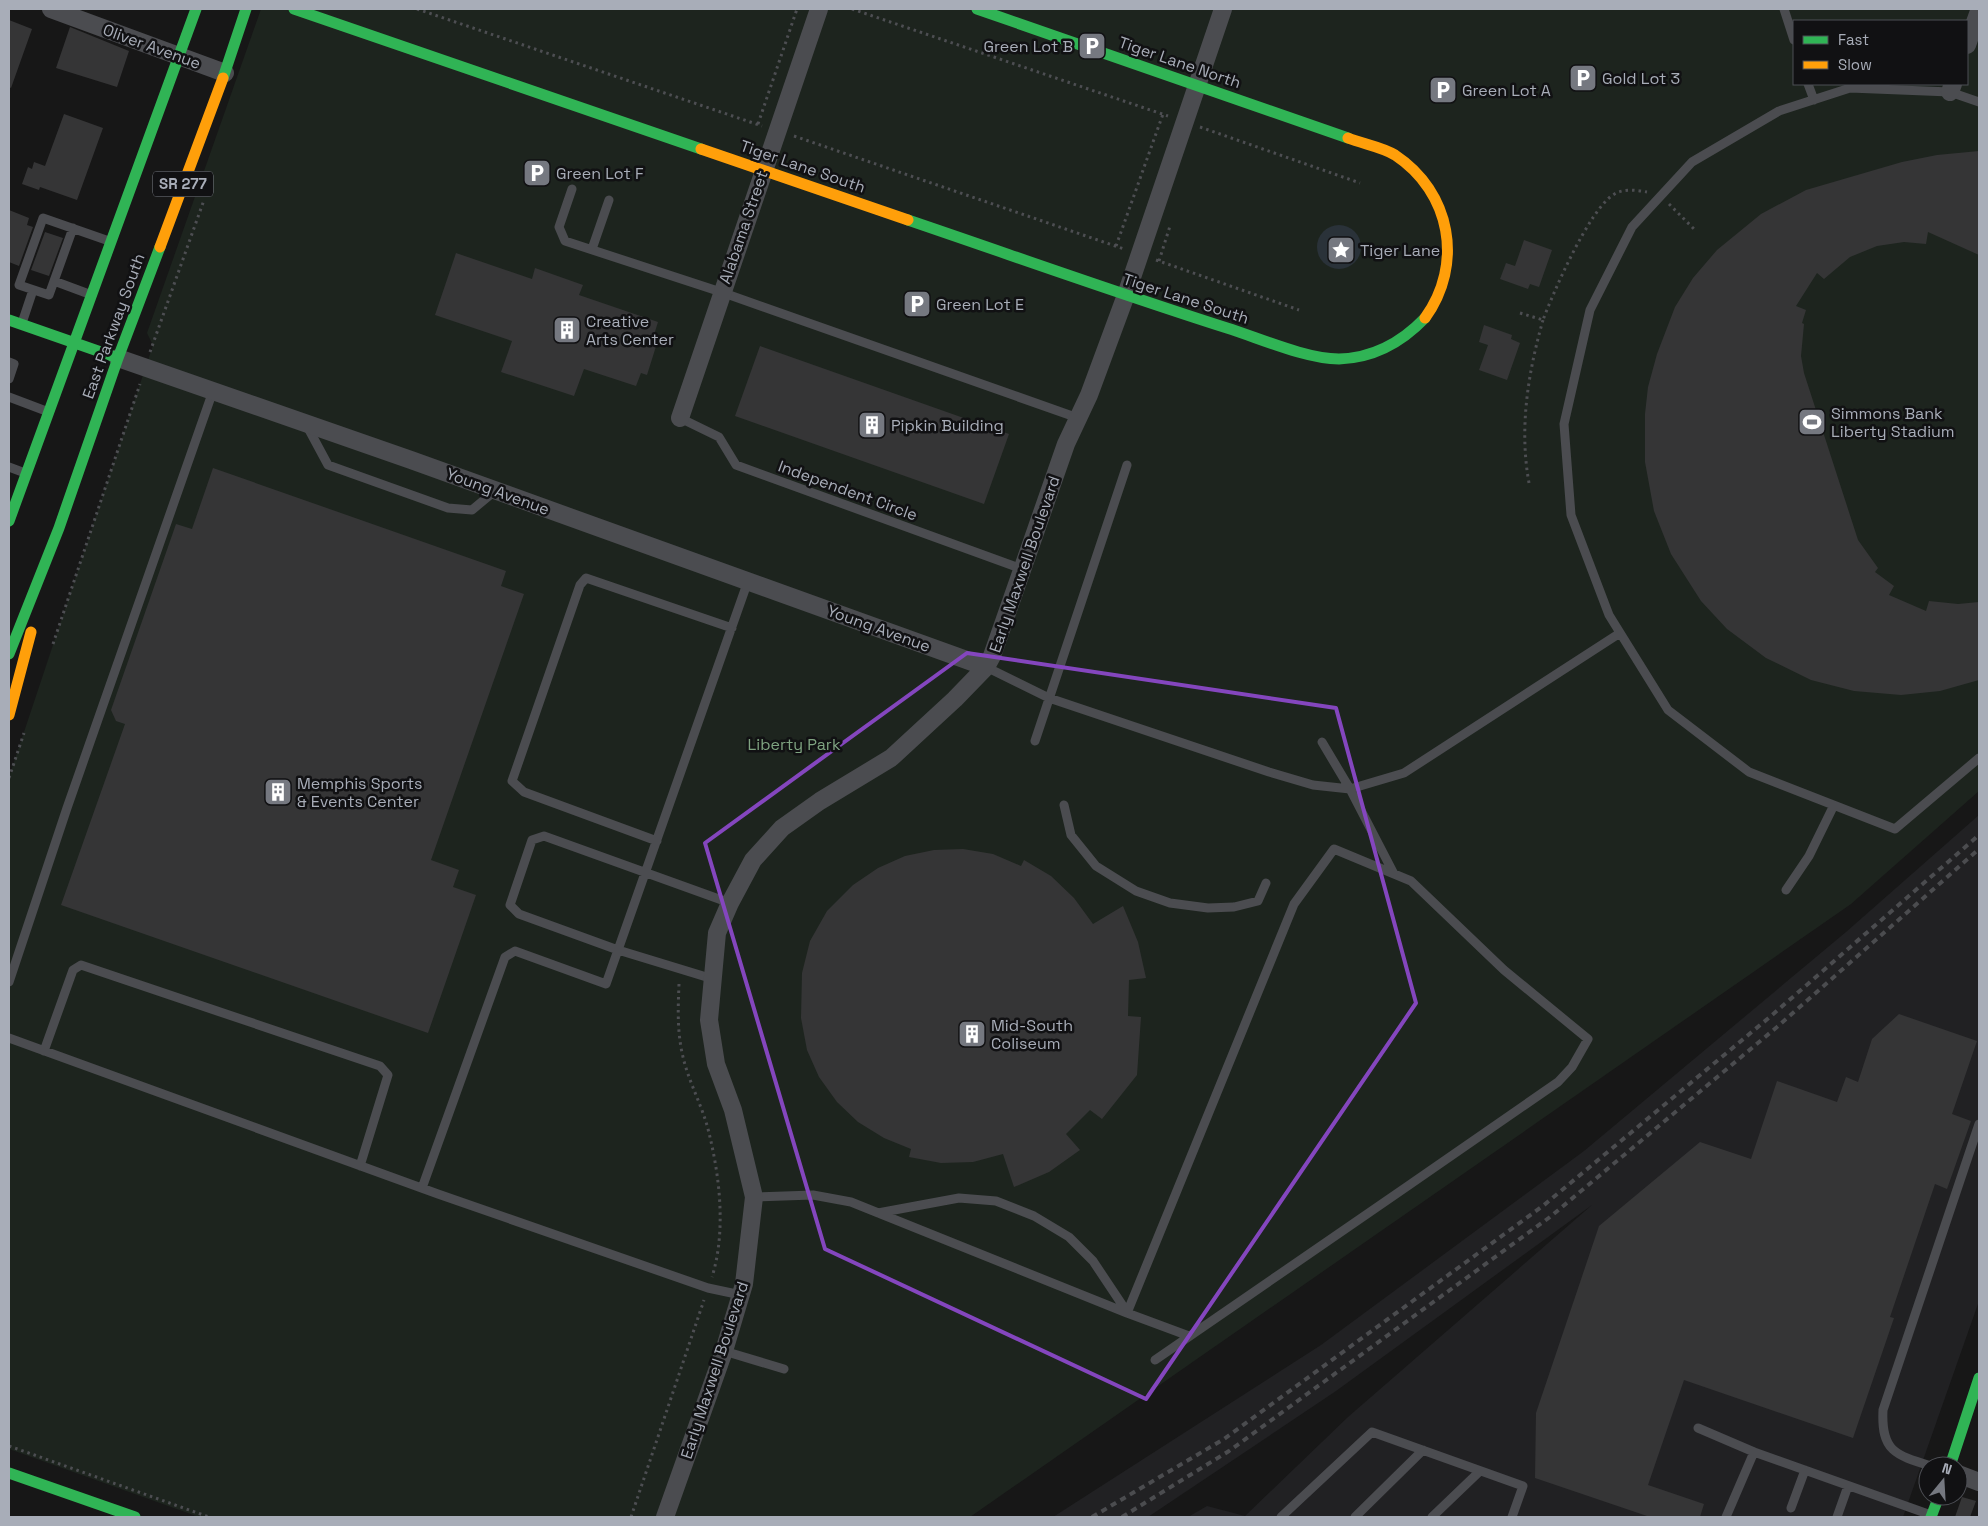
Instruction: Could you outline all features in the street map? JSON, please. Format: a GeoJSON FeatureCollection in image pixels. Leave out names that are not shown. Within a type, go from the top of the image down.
{"type":"FeatureCollection","features":[{"type":"Feature","properties":{"kind":"street","name":"Oliver Avenue"},"geometry":{"type":"LineString","coordinates":[[50,9],[225,73]]}},
{"type":"Feature","properties":{"kind":"street","name":"East Parkway South"},"geometry":{"type":"LineString","coordinates":[[9,521],[47,411],[196,9]]}},
{"type":"Feature","properties":{"kind":"street","name":"East Parkway South"},"geometry":{"type":"LineString","coordinates":[[9,654],[58,528],[118,358],[225,73],[246,9]]}},
{"type":"Feature","properties":{"kind":"street","name":"Tiger Lane South"},"geometry":{"type":"LineString","coordinates":[[294,9],[1126,295],[1302,353]]}},
{"type":"Feature","properties":{"kind":"street","name":"Alabama Street"},"geometry":{"type":"LineString","coordinates":[[680,418],[721,292],[819,9]]}},
{"type":"Feature","properties":{"kind":"street","name":"Tiger Lane North"},"geometry":{"type":"LineString","coordinates":[[976,9],[1373,146],[1393,154],[1411,167],[1426,182],[1438,201],[1445,221],[1449,242],[1448,264],[1443,286],[1434,305],[1421,323],[1387,349],[1366,356],[1345,359],[1323,358],[1302,353]]}},
{"type":"Feature","properties":{"kind":"street","name":"Early Maxwell Boulevard"},"geometry":{"type":"LineString","coordinates":[[665,1517],[724,1351],[741,1295],[744,1284],[754,1197],[733,1110],[716,1064],[709,1020],[717,933],[730,903],[753,860],[782,828],[820,801],[891,758],[955,699],[986,667],[992,656],[1066,444],[1089,396],[1126,295],[1138,254],[1222,9]]}},
{"type":"Feature","properties":{"kind":"street"},"geometry":{"type":"LineString","coordinates":[[1968,43],[1979,11]]}},
{"type":"Feature","properties":{"kind":"street","name":"Young Avenue"},"geometry":{"type":"LineString","coordinates":[[9,320],[496,490],[986,667]]}},
{"type":"Feature","properties":{"kind":"street"},"geometry":{"type":"LineString","coordinates":[[9,715],[58,528]]}},
{"type":"Feature","properties":{"kind":"street"},"geometry":{"type":"LineString","coordinates":[[1953,1456],[1979,1378]]}},
{"type":"Feature","properties":{"kind":"street"},"geometry":{"type":"LineString","coordinates":[[9,1473],[135,1517]]}},
{"type":"Feature","properties":{"kind":"lane"},"geometry":{"type":"LineString","coordinates":[[1784,9],[1793,37]]}},
{"type":"Feature","properties":{"kind":"lane"},"geometry":{"type":"LineString","coordinates":[[333,22],[337,10]]}},
{"type":"Feature","properties":{"kind":"lane"},"geometry":{"type":"LineString","coordinates":[[1808,85],[1814,100]]}},
{"type":"Feature","properties":{"kind":"lane"},"geometry":{"type":"LineString","coordinates":[[1979,102],[1952,88],[1850,88],[1780,111],[1692,162],[1632,227],[1590,310],[1564,424],[1571,516],[1609,615],[1668,710],[1749,772],[1896,829],[1979,758]]}},
{"type":"Feature","properties":{"kind":"lane"},"geometry":{"type":"LineString","coordinates":[[572,189],[559,227],[565,241],[721,292],[1078,418]]}},
{"type":"Feature","properties":{"kind":"lane"},"geometry":{"type":"LineString","coordinates":[[592,249],[609,200]]}},
{"type":"Feature","properties":{"kind":"lane"},"geometry":{"type":"LineString","coordinates":[[73,228],[49,295],[19,284],[43,218],[73,228],[110,241]]}},
{"type":"Feature","properties":{"kind":"lane"},"geometry":{"type":"LineString","coordinates":[[54,281],[90,294]]}},
{"type":"Feature","properties":{"kind":"lane"},"geometry":{"type":"LineString","coordinates":[[21,324],[33,290]]}},
{"type":"Feature","properties":{"kind":"lane"},"geometry":{"type":"LineString","coordinates":[[9,362],[14,364],[9,379]]}},
{"type":"Feature","properties":{"kind":"lane"},"geometry":{"type":"LineString","coordinates":[[9,982],[67,808],[213,391]]}},
{"type":"Feature","properties":{"kind":"lane"},"geometry":{"type":"LineString","coordinates":[[9,397],[47,411]]}},
{"type":"Feature","properties":{"kind":"lane","name":"Independent Circle"},"geometry":{"type":"LineString","coordinates":[[680,418],[719,437],[736,465],[1022,569]]}},
{"type":"Feature","properties":{"kind":"lane"},"geometry":{"type":"LineString","coordinates":[[306,424],[328,465],[448,508],[472,510],[496,490]]}},
{"type":"Feature","properties":{"kind":"lane"},"geometry":{"type":"LineString","coordinates":[[1035,741],[1127,466]]}},
{"type":"Feature","properties":{"kind":"lane"},"geometry":{"type":"LineString","coordinates":[[9,467],[25,473]]}},
{"type":"Feature","properties":{"kind":"lane"},"geometry":{"type":"LineString","coordinates":[[657,841],[524,792],[512,781],[580,585],[586,578],[732,628]]}},
{"type":"Feature","properties":{"kind":"lane"},"geometry":{"type":"LineString","coordinates":[[422,1188],[505,957],[515,951],[606,984],[748,581]]}},
{"type":"Feature","properties":{"kind":"lane"},"geometry":{"type":"LineString","coordinates":[[986,667],[1049,698],[1268,772],[1313,785],[1350,789],[1404,773],[1620,633]]}},
{"type":"Feature","properties":{"kind":"lane"},"geometry":{"type":"LineString","coordinates":[[1322,742],[1350,789],[1394,874]]}},
{"type":"Feature","properties":{"kind":"lane"},"geometry":{"type":"LineString","coordinates":[[1064,805],[1071,835],[1096,866],[1136,891],[1170,903],[1208,908],[1226,907],[1258,901],[1266,882]]}},
{"type":"Feature","properties":{"kind":"lane"},"geometry":{"type":"LineString","coordinates":[[1786,890],[1809,856],[1834,805]]}},
{"type":"Feature","properties":{"kind":"lane"},"geometry":{"type":"LineString","coordinates":[[713,979],[618,950],[519,914],[510,905],[532,840],[544,836],[730,903]]}},
{"type":"Feature","properties":{"kind":"lane"},"geometry":{"type":"LineString","coordinates":[[1127,1313],[1294,904],[1334,849],[1411,881],[1504,970],[1588,1038],[1572,1067],[1558,1082],[1155,1360]]}},
{"type":"Feature","properties":{"kind":"lane"},"geometry":{"type":"LineString","coordinates":[[44,1050],[73,970],[81,964],[380,1066],[388,1075],[360,1166]]}},
{"type":"Feature","properties":{"kind":"lane"},"geometry":{"type":"LineString","coordinates":[[9,1038],[422,1188],[708,1288],[741,1295]]}},
{"type":"Feature","properties":{"kind":"lane"},"geometry":{"type":"LineString","coordinates":[[1918,1462],[1892,1450],[1884,1438],[1883,1410],[1979,1124]]}},
{"type":"Feature","properties":{"kind":"lane"},"geometry":{"type":"LineString","coordinates":[[754,1197],[813,1195],[851,1202],[1189,1336]]}},
{"type":"Feature","properties":{"kind":"lane"},"geometry":{"type":"LineString","coordinates":[[878,1213],[959,1198],[996,1201],[1034,1216],[1069,1237],[1093,1261],[1127,1313]]}},
{"type":"Feature","properties":{"kind":"lane"},"geometry":{"type":"LineString","coordinates":[[724,1351],[784,1369]]}},
{"type":"Feature","properties":{"kind":"lane"},"geometry":{"type":"LineString","coordinates":[[1698,1428],[1754,1452],[1931,1516]]}},
{"type":"Feature","properties":{"kind":"lane"},"geometry":{"type":"LineString","coordinates":[[1281,1517],[1372,1432],[1523,1486],[1512,1517]]}},
{"type":"Feature","properties":{"kind":"lane"},"geometry":{"type":"LineString","coordinates":[[1355,1517],[1423,1450]]}},
{"type":"Feature","properties":{"kind":"lane"},"geometry":{"type":"LineString","coordinates":[[1726,1517],[1754,1452]]}},
{"type":"Feature","properties":{"kind":"lane"},"geometry":{"type":"LineString","coordinates":[[1791,1508],[1805,1470]]}},
{"type":"Feature","properties":{"kind":"lane"},"geometry":{"type":"LineString","coordinates":[[1432,1517],[1480,1471]]}},
{"type":"Feature","properties":{"kind":"lane"},"geometry":{"type":"LineString","coordinates":[[1837,1517],[1848,1486]]}},
{"type":"Feature","properties":{"kind":"path"},"geometry":{"type":"LineString","coordinates":[[417,9],[1299,310]]}},
{"type":"Feature","properties":{"kind":"path"},"geometry":{"type":"LineString","coordinates":[[758,124],[797,9]]}},
{"type":"Feature","properties":{"kind":"path"},"geometry":{"type":"LineString","coordinates":[[852,9],[1184,121],[1360,183]]}},
{"type":"Feature","properties":{"kind":"path"},"geometry":{"type":"LineString","coordinates":[[1116,246],[1163,114]]}},
{"type":"Feature","properties":{"kind":"path"},"geometry":{"type":"LineString","coordinates":[[1529,482],[1523,440],[1531,364],[1543,320],[1554,291],[1567,263],[1603,205],[1613,194],[1632,189],[1661,196],[1695,230]]}},
{"type":"Feature","properties":{"kind":"path"},"geometry":{"type":"LineString","coordinates":[[52,648],[205,197]]}},
{"type":"Feature","properties":{"kind":"path"},"geometry":{"type":"LineString","coordinates":[[1520,313],[1543,320]]}},
{"type":"Feature","properties":{"kind":"path"},"geometry":{"type":"LineString","coordinates":[[9,778],[24,732]]}},
{"type":"Feature","properties":{"kind":"path"},"geometry":{"type":"LineString","coordinates":[[631,1517],[718,1258],[720,1192],[709,1132],[683,1058],[678,1026],[679,984]]}},
{"type":"Feature","properties":{"kind":"path"},"geometry":{"type":"LineString","coordinates":[[9,1446],[209,1517]]}},
{"type":"Feature","properties":{"kind":"highlighted area"},"geometry":{"type":"Polygon","coordinates":[[[967,653],[1336,708],[1416,1003],[1146,1399],[825,1249],[705,843],[967,653]]]}},
{"type":"Feature","properties":{"kind":"shaded area"},"geometry":{"type":"Polygon","coordinates":[[[1343,225],[1355,231],[1360,238],[1360,256],[1355,263],[1348,268],[1335,269],[1327,266],[1320,259],[1317,243],[1320,235],[1327,228],[1343,225]]]}},
{"type":"Feature","properties":{"kind":"shaded area"},"geometry":{"type":"Polygon","coordinates":[[[1979,815],[1979,1301],[1924,1456],[1918,1456],[1918,1474],[1903,1517],[1188,1517],[1207,1506],[1245,1516],[1348,1417],[1592,1205],[1336,1391],[1148,1517],[1053,1517],[1321,1345],[1584,1151],[1846,932],[1979,815]]]}},
{"type":"Feature","properties":{"kind":"green space","name":"Liberty Park"},"geometry":{"type":"Polygon","coordinates":[[[261,9],[1979,9],[1979,791],[1851,904],[970,1517],[199,1517],[9,1449],[9,777],[153,345],[147,333],[261,9]]]}},
{"type":"Feature","properties":{"kind":"building"},"geometry":{"type":"Polygon","coordinates":[[[9,20],[32,29],[11,88],[9,87],[9,20]]]}},
{"type":"Feature","properties":{"kind":"building"},"geometry":{"type":"Polygon","coordinates":[[[70,27],[129,51],[117,87],[56,68],[70,27]]]}},
{"type":"Feature","properties":{"kind":"building"},"geometry":{"type":"Polygon","coordinates":[[[64,114],[103,128],[77,200],[40,187],[39,190],[22,184],[28,167],[32,169],[34,162],[45,166],[64,114]]]}},
{"type":"Feature","properties":{"kind":"building","name":"Simmons Bank Liberty Stadium"},"geometry":{"type":"Polygon","coordinates":[[[1979,151],[1979,255],[1928,232],[1926,244],[1904,242],[1877,246],[1850,257],[1824,279],[1817,273],[1796,306],[1806,310],[1802,323],[1804,324],[1801,356],[1804,373],[1858,540],[1878,568],[1875,572],[1894,586],[1889,595],[1926,611],[1929,601],[1958,604],[1979,602],[1979,680],[1940,691],[1901,695],[1854,691],[1811,680],[1766,658],[1727,629],[1701,601],[1671,554],[1654,511],[1645,462],[1645,414],[1648,387],[1657,354],[1675,307],[1693,278],[1717,250],[1761,214],[1806,190],[1902,162],[1937,155],[1979,151]]]}},
{"type":"Feature","properties":{"kind":"building"},"geometry":{"type":"Polygon","coordinates":[[[9,210],[29,218],[27,225],[33,227],[19,266],[9,262],[9,210]]]}},
{"type":"Feature","properties":{"kind":"building"},"geometry":{"type":"Polygon","coordinates":[[[45,232],[63,238],[49,276],[31,270],[45,232]]]}},
{"type":"Feature","properties":{"kind":"building"},"geometry":{"type":"Polygon","coordinates":[[[1524,240],[1552,250],[1539,287],[1530,284],[1528,289],[1500,279],[1506,263],[1515,266],[1524,240]]]}},
{"type":"Feature","properties":{"kind":"building","name":"Creative Arts Center"},"geometry":{"type":"Polygon","coordinates":[[[456,253],[532,279],[535,268],[583,285],[579,295],[658,322],[653,338],[658,340],[647,375],[641,373],[636,386],[584,369],[574,396],[501,372],[512,341],[435,315],[456,253]]]}},
{"type":"Feature","properties":{"kind":"building"},"geometry":{"type":"Polygon","coordinates":[[[1484,325],[1512,335],[1511,339],[1520,343],[1507,380],[1479,370],[1488,345],[1479,342],[1484,325]]]}},
{"type":"Feature","properties":{"kind":"building","name":"Pipkin Building"},"geometry":{"type":"Polygon","coordinates":[[[760,346],[1009,434],[984,504],[735,416],[760,346]]]}},
{"type":"Feature","properties":{"kind":"building","name":"Memphis Sports & Events Center"},"geometry":{"type":"Polygon","coordinates":[[[213,468],[506,571],[501,586],[524,594],[431,860],[459,870],[453,887],[476,895],[428,1033],[61,905],[125,724],[116,721],[111,710],[176,524],[192,529],[213,468]]]}},
{"type":"Feature","properties":{"kind":"building","name":"Mid-South Coliseum"},"geometry":{"type":"Polygon","coordinates":[[[963,849],[993,854],[1021,866],[1024,860],[1051,876],[1074,898],[1093,924],[1123,906],[1138,942],[1146,978],[1129,980],[1128,1016],[1141,1017],[1137,1075],[1102,1119],[1090,1110],[1066,1134],[1080,1150],[1049,1172],[1014,1187],[1003,1154],[973,1162],[941,1163],[909,1157],[911,1149],[884,1138],[858,1122],[837,1102],[819,1077],[807,1050],[801,1018],[802,973],[810,941],[827,911],[853,885],[878,868],[905,856],[934,850],[963,849]]]}},
{"type":"Feature","properties":{"kind":"building"},"geometry":{"type":"Polygon","coordinates":[[[1899,1014],[1977,1041],[1952,1114],[1971,1121],[1947,1189],[1935,1184],[1890,1317],[1894,1318],[1853,1438],[1684,1380],[1648,1485],[1704,1504],[1700,1517],[1650,1517],[1535,1478],[1536,1413],[1599,1226],[1700,1142],[1751,1159],[1777,1081],[1837,1102],[1846,1077],[1858,1082],[1872,1039],[1899,1014]]]}},
{"type":"Feature","properties":{"kind":"building"},"geometry":{"type":"Polygon","coordinates":[[[1968,1499],[1976,1501],[1970,1517],[1955,1517],[1959,1506],[1968,1506],[1968,1499]]]}},
{"type":"Feature","properties":{"kind":"railway"},"geometry":{"type":"LineString","coordinates":[[1092,1517],[1224,1439],[1544,1205],[1771,1016],[1979,835]]}},
{"type":"Feature","properties":{"kind":"railway"},"geometry":{"type":"LineString","coordinates":[[1122,1517],[1229,1451],[1550,1217],[1777,1027],[1979,849]]}},
{"type":"Feature","properties":{"kind":"traffic: fast"},"geometry":{"type":"LineString","coordinates":[[9,521],[196,9]]}},
{"type":"Feature","properties":{"kind":"traffic: fast"},"geometry":{"type":"LineString","coordinates":[[223,78],[246,9]]}},
{"type":"Feature","properties":{"kind":"traffic: fast"},"geometry":{"type":"LineString","coordinates":[[294,9],[701,149]]}},
{"type":"Feature","properties":{"kind":"traffic: fast"},"geometry":{"type":"LineString","coordinates":[[977,9],[1348,138]]}},
{"type":"Feature","properties":{"kind":"traffic: fast"},"geometry":{"type":"LineString","coordinates":[[908,220],[1312,356],[1339,359],[1364,356],[1396,342],[1425,318]]}},
{"type":"Feature","properties":{"kind":"traffic: fast"},"geometry":{"type":"LineString","coordinates":[[9,654],[59,528],[118,358],[160,247]]}},
{"type":"Feature","properties":{"kind":"traffic: fast"},"geometry":{"type":"LineString","coordinates":[[9,320],[118,358]]}},
{"type":"Feature","properties":{"kind":"traffic: fast"},"geometry":{"type":"LineString","coordinates":[[1953,1456],[1979,1378]]}},
{"type":"Feature","properties":{"kind":"traffic: fast"},"geometry":{"type":"LineString","coordinates":[[9,1473],[135,1517]]}},
{"type":"Feature","properties":{"kind":"traffic: fast"},"geometry":{"type":"LineString","coordinates":[[1931,1517],[1935,1506]]}},
{"type":"Feature","properties":{"kind":"traffic: slow"},"geometry":{"type":"LineString","coordinates":[[160,247],[223,78]]}},
{"type":"Feature","properties":{"kind":"traffic: slow"},"geometry":{"type":"LineString","coordinates":[[1348,138],[1395,155],[1414,170],[1429,188],[1439,209],[1446,230],[1445,275],[1437,297],[1425,318]]}},
{"type":"Feature","properties":{"kind":"traffic: slow"},"geometry":{"type":"LineString","coordinates":[[701,149],[908,220]]}},
{"type":"Feature","properties":{"kind":"traffic: slow"},"geometry":{"type":"LineString","coordinates":[[9,715],[31,632]]}},
{"type":"Feature","properties":{"kind":"place","name":"Green Lot B"},"geometry":{"type":"Point","coordinates":[1092,46]}},
{"type":"Feature","properties":{"kind":"place","name":"Gold Lot 3"},"geometry":{"type":"Point","coordinates":[1583,78]}},
{"type":"Feature","properties":{"kind":"place","name":"Green Lot A"},"geometry":{"type":"Point","coordinates":[1443,90]}},
{"type":"Feature","properties":{"kind":"place","name":"Green Lot F"},"geometry":{"type":"Point","coordinates":[537,173]}},
{"type":"Feature","properties":{"kind":"place","name":"Tiger Lane"},"geometry":{"type":"Point","coordinates":[1341,250]}},
{"type":"Feature","properties":{"kind":"place","name":"Green Lot E"},"geometry":{"type":"Point","coordinates":[917,304]}},
{"type":"Feature","properties":{"kind":"place","name":"Creative Arts Center"},"geometry":{"type":"Point","coordinates":[567,330]}},
{"type":"Feature","properties":{"kind":"place","name":"Simmons Bank Liberty Stadium"},"geometry":{"type":"Point","coordinates":[1812,422]}},
{"type":"Feature","properties":{"kind":"place","name":"Pipkin Building"},"geometry":{"type":"Point","coordinates":[872,425]}},
{"type":"Feature","properties":{"kind":"place","name":"Memphis Sports & Events Center"},"geometry":{"type":"Point","coordinates":[278,792]}},
{"type":"Feature","properties":{"kind":"place","name":"Mid-South Coliseum"},"geometry":{"type":"Point","coordinates":[972,1034]}}]}
